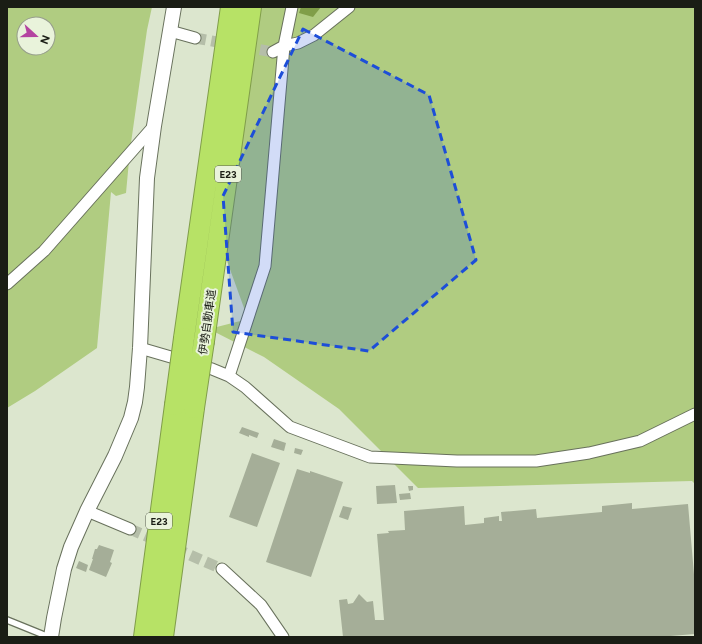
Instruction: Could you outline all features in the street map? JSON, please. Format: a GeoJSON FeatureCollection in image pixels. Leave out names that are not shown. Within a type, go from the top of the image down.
{"type":"FeatureCollection","features":[{"type":"Feature","properties":{"kind":"highway","name":"伊勢自動車道"},"geometry":{"type":"LineString","coordinates":[[163,637],[185,407],[184,338],[231,7]]}},
{"type":"Feature","properties":{"kind":"highway","name":"伊勢自動車道"},"geometry":{"type":"LineString","coordinates":[[144,637],[185,407],[204,341],[251,7]]}},
{"type":"Feature","properties":{"kind":"street"},"geometry":{"type":"LineString","coordinates":[[50,637],[64,569],[71,547],[86,511],[115,456],[131,418],[137,387],[140,348],[147,178],[174,7]]}},
{"type":"Feature","properties":{"kind":"street"},"geometry":{"type":"LineString","coordinates":[[229,376],[265,266],[284,46],[292,7]]}},
{"type":"Feature","properties":{"kind":"street"},"geometry":{"type":"LineString","coordinates":[[273,52],[284,46],[314,35],[349,7]]}},
{"type":"Feature","properties":{"kind":"street"},"geometry":{"type":"LineString","coordinates":[[170,31],[195,38]]}},
{"type":"Feature","properties":{"kind":"street"},"geometry":{"type":"LineString","coordinates":[[7,284],[44,251],[154,126]]}},
{"type":"Feature","properties":{"kind":"street"},"geometry":{"type":"LineString","coordinates":[[140,348],[212,368],[229,376],[245,387],[290,427],[370,457],[457,461],[536,461],[640,441],[695,414]]}},
{"type":"Feature","properties":{"kind":"street"},"geometry":{"type":"LineString","coordinates":[[86,511],[130,529]]}},
{"type":"Feature","properties":{"kind":"street"},"geometry":{"type":"LineString","coordinates":[[222,569],[262,605],[283,637]]}},
{"type":"Feature","properties":{"kind":"lane"},"geometry":{"type":"LineString","coordinates":[[7,620],[50,637]]}},
{"type":"Feature","properties":{"kind":"highlighted area"},"geometry":{"type":"Polygon","coordinates":[[[303,29],[429,95],[476,260],[369,351],[233,332],[223,196],[303,29]]]}},
{"type":"Feature","properties":{"kind":"shaded area"},"geometry":{"type":"Polygon","coordinates":[[[7,7],[152,7],[147,30],[130,150],[126,193],[116,196],[111,192],[97,348],[35,391],[7,408],[7,7]]]}},
{"type":"Feature","properties":{"kind":"shaded area"},"geometry":{"type":"Polygon","coordinates":[[[228,7],[695,7],[695,484],[692,481],[418,488],[339,409],[264,357],[209,329],[248,319],[198,181],[228,7]]]}},
{"type":"Feature","properties":{"kind":"shaded area"},"geometry":{"type":"Polygon","coordinates":[[[301,7],[321,7],[313,17],[299,13],[301,7]]]}},
{"type":"Feature","properties":{"kind":"building"},"geometry":{"type":"Polygon","coordinates":[[[242,427],[259,433],[257,438],[239,433],[242,427]]]}},
{"type":"Feature","properties":{"kind":"building"},"geometry":{"type":"Polygon","coordinates":[[[274,439],[286,443],[284,451],[271,447],[274,439]]]}},
{"type":"Feature","properties":{"kind":"building"},"geometry":{"type":"Polygon","coordinates":[[[295,448],[303,450],[301,455],[294,453],[295,448]]]}},
{"type":"Feature","properties":{"kind":"building"},"geometry":{"type":"Polygon","coordinates":[[[252,453],[280,463],[257,527],[229,517],[252,453]]]}},
{"type":"Feature","properties":{"kind":"building"},"geometry":{"type":"Polygon","coordinates":[[[297,469],[310,473],[310,471],[343,482],[311,577],[266,562],[297,469]]]}},
{"type":"Feature","properties":{"kind":"building"},"geometry":{"type":"Polygon","coordinates":[[[395,485],[397,503],[377,504],[376,486],[395,485]]]}},
{"type":"Feature","properties":{"kind":"building"},"geometry":{"type":"Polygon","coordinates":[[[408,486],[413,486],[413,490],[409,491],[408,486]]]}},
{"type":"Feature","properties":{"kind":"building"},"geometry":{"type":"Polygon","coordinates":[[[410,493],[411,499],[400,500],[399,494],[410,493]]]}},
{"type":"Feature","properties":{"kind":"building"},"geometry":{"type":"Polygon","coordinates":[[[632,503],[632,509],[688,504],[695,586],[695,634],[658,637],[343,637],[339,600],[347,599],[348,604],[353,603],[359,594],[367,602],[373,601],[375,620],[384,620],[377,534],[389,533],[388,531],[405,530],[404,511],[464,506],[465,525],[484,523],[484,518],[499,516],[499,521],[502,521],[501,512],[536,509],[537,518],[602,512],[602,506],[632,503]]]}},
{"type":"Feature","properties":{"kind":"building"},"geometry":{"type":"Polygon","coordinates":[[[343,506],[352,508],[348,520],[339,517],[343,506]]]}},
{"type":"Feature","properties":{"kind":"building"},"geometry":{"type":"Polygon","coordinates":[[[99,545],[114,550],[110,562],[112,563],[106,577],[89,570],[95,549],[97,549],[99,545]]]}},
{"type":"Feature","properties":{"kind":"building"},"geometry":{"type":"Polygon","coordinates":[[[79,561],[88,565],[86,572],[76,568],[79,561]]]}},
{"type":"Feature","properties":{"kind":"tunnel"},"geometry":{"type":"LineString","coordinates":[[195,38],[273,52]]}},
{"type":"Feature","properties":{"kind":"tunnel"},"geometry":{"type":"LineString","coordinates":[[130,529],[222,569]]}}]}
